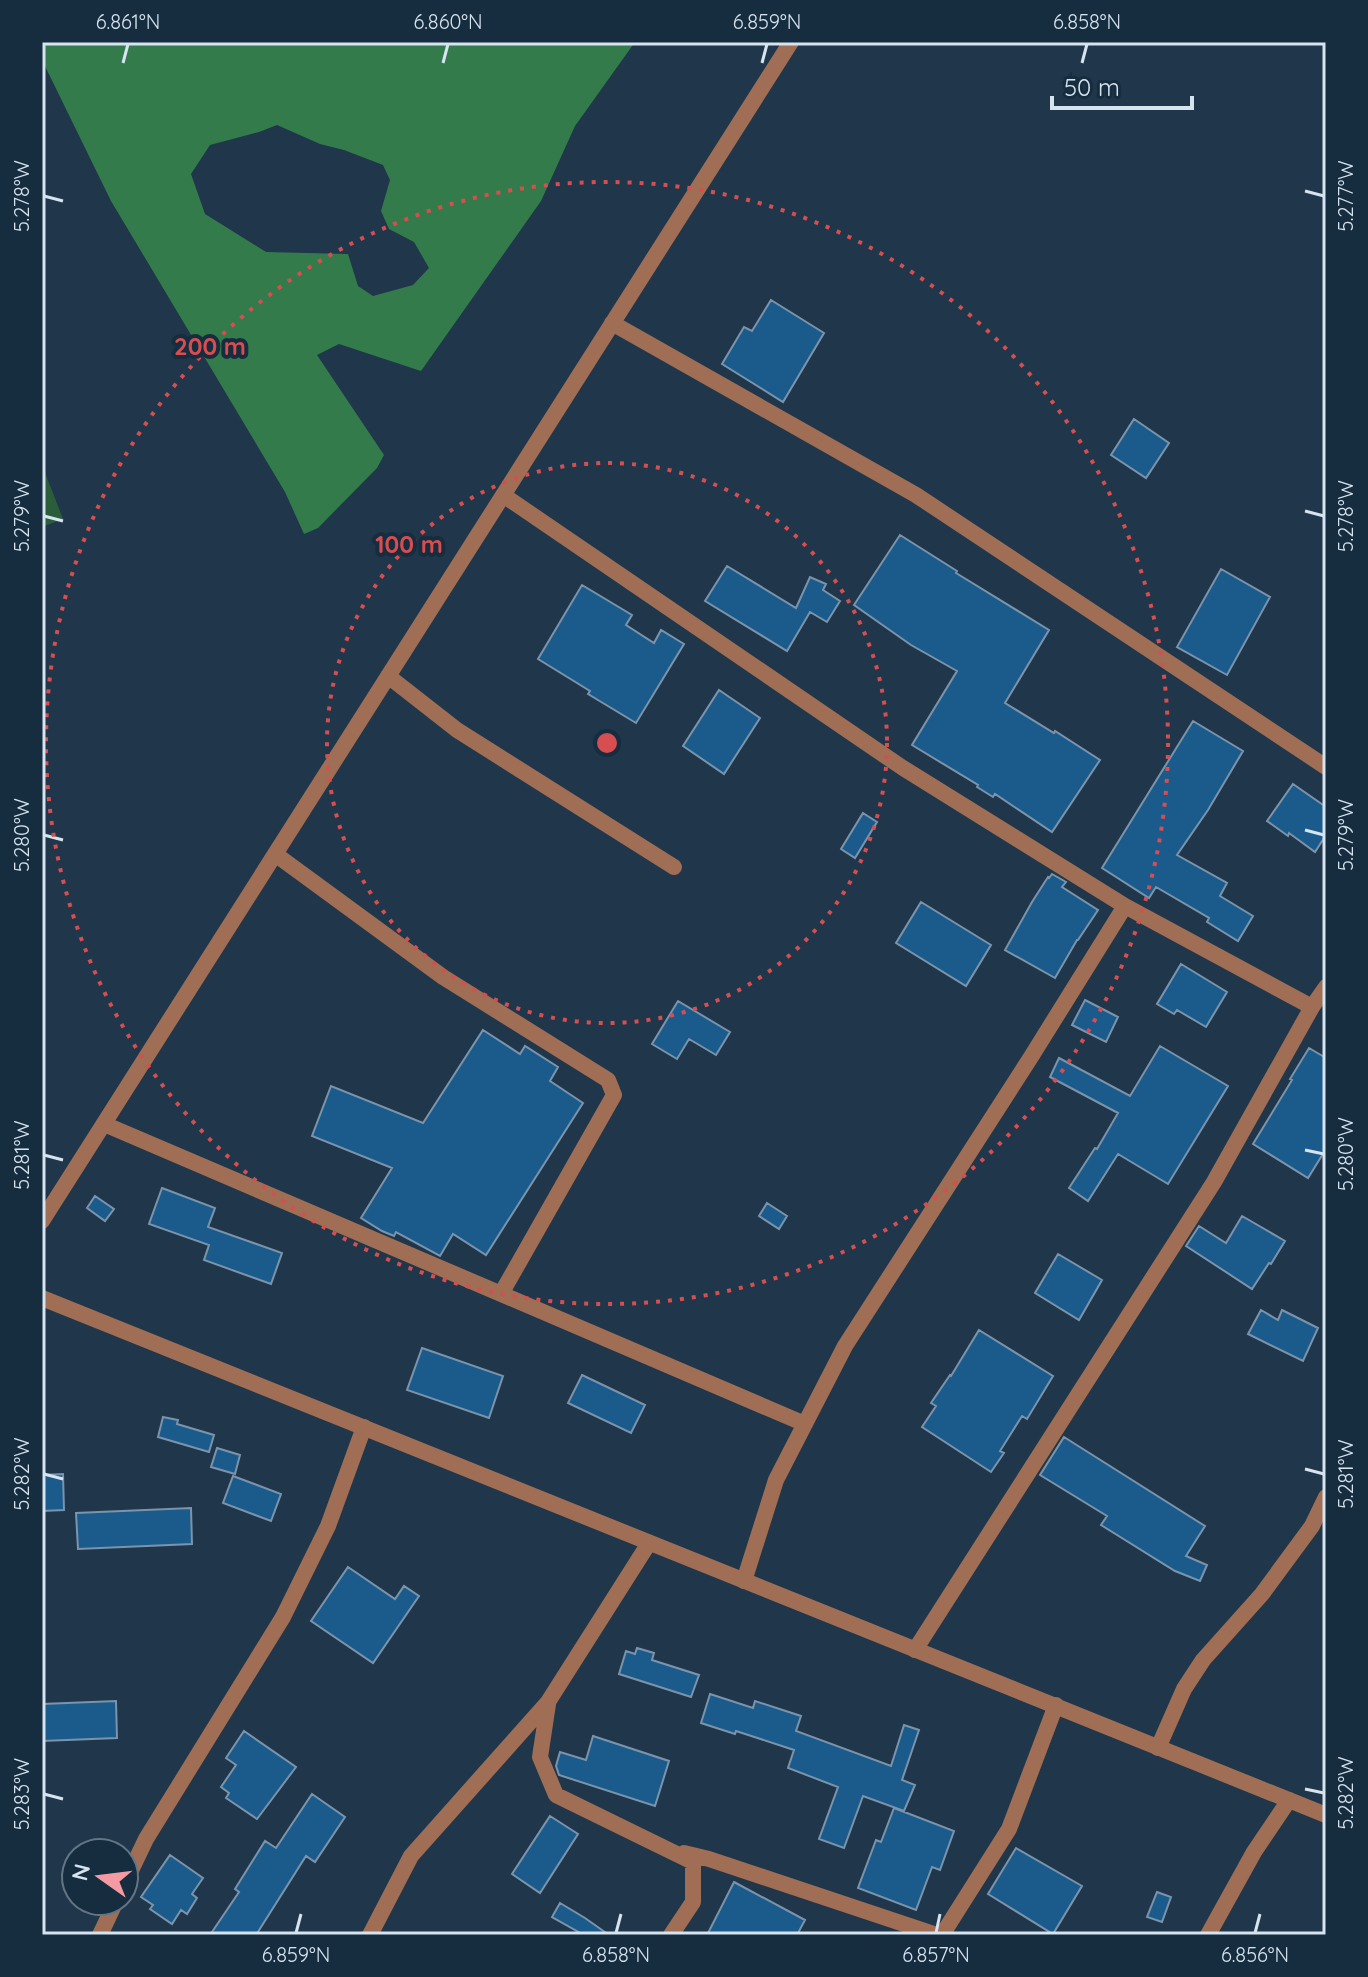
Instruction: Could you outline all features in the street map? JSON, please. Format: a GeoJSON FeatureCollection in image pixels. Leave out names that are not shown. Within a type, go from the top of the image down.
{"type":"FeatureCollection","features":[{"type":"Feature","properties":{"kind":"street"},"geometry":{"type":"LineString","coordinates":[[42,1221],[791,42]]}},
{"type":"Feature","properties":{"kind":"street"},"geometry":{"type":"LineString","coordinates":[[612,323],[916,495],[1326,767]]}},
{"type":"Feature","properties":{"kind":"street"},"geometry":{"type":"LineString","coordinates":[[503,495],[903,768],[1125,906],[1312,1007]]}},
{"type":"Feature","properties":{"kind":"street"},"geometry":{"type":"LineString","coordinates":[[388,676],[457,730],[674,867]]}},
{"type":"Feature","properties":{"kind":"street"},"geometry":{"type":"LineString","coordinates":[[275,854],[443,977],[608,1080],[614,1095],[501,1294]]}},
{"type":"Feature","properties":{"kind":"street"},"geometry":{"type":"LineString","coordinates":[[744,1581],[776,1480],[845,1346],[1125,906]]}},
{"type":"Feature","properties":{"kind":"street"},"geometry":{"type":"LineString","coordinates":[[915,1650],[1214,1182],[1326,987]]}},
{"type":"Feature","properties":{"kind":"street"},"geometry":{"type":"LineString","coordinates":[[104,1124],[805,1424]]}},
{"type":"Feature","properties":{"kind":"street"},"geometry":{"type":"LineString","coordinates":[[42,1298],[1326,1815]]}},
{"type":"Feature","properties":{"kind":"street"},"geometry":{"type":"LineString","coordinates":[[140,1852],[283,1617],[328,1526],[364,1427]]}},
{"type":"Feature","properties":{"kind":"street"},"geometry":{"type":"LineString","coordinates":[[1158,1748],[1184,1689],[1203,1660],[1319,1529],[1326,1497]]}},
{"type":"Feature","properties":{"kind":"street"},"geometry":{"type":"LineString","coordinates":[[370,1935],[411,1856],[548,1702],[649,1543]]}},
{"type":"Feature","properties":{"kind":"street"},"geometry":{"type":"LineString","coordinates":[[548,1702],[540,1757],[556,1795],[693,1862],[693,1902],[671,1935]]}},
{"type":"Feature","properties":{"kind":"street"},"geometry":{"type":"LineString","coordinates":[[670,1850],[709,1859],[939,1935],[1009,1829],[1056,1705]]}},
{"type":"Feature","properties":{"kind":"street"},"geometry":{"type":"LineString","coordinates":[[1208,1935],[1254,1852],[1289,1800]]}},
{"type":"Feature","properties":{"kind":"green space"},"geometry":{"type":"Polygon","coordinates":[[[42,42],[635,42],[575,126],[541,201],[421,371],[339,344],[317,355],[384,455],[377,468],[318,528],[304,534],[285,492],[111,201],[42,60],[42,42]],[[277,125],[210,145],[191,174],[205,214],[266,252],[348,254],[358,286],[373,296],[413,285],[429,268],[414,242],[389,229],[381,211],[390,180],[383,165],[320,144],[277,125]]]}},
{"type":"Feature","properties":{"kind":"green space"},"geometry":{"type":"Polygon","coordinates":[[[42,465],[63,519],[42,527],[42,465]]]}},
{"type":"Feature","properties":{"kind":"building"},"geometry":{"type":"Polygon","coordinates":[[[771,300],[824,333],[783,402],[722,364],[744,327],[752,331],[771,300]]]}},
{"type":"Feature","properties":{"kind":"building"},"geometry":{"type":"Polygon","coordinates":[[[1134,419],[1169,443],[1146,478],[1111,455],[1134,419]]]}},
{"type":"Feature","properties":{"kind":"building"},"geometry":{"type":"Polygon","coordinates":[[[900,535],[1049,630],[1005,703],[1100,760],[1052,832],[912,745],[957,671],[911,645],[854,605],[900,535]]]}},
{"type":"Feature","properties":{"kind":"building"},"geometry":{"type":"Polygon","coordinates":[[[727,566],[796,608],[810,577],[826,584],[823,590],[840,601],[827,622],[810,612],[787,651],[705,601],[727,566]]]}},
{"type":"Feature","properties":{"kind":"building"},"geometry":{"type":"Polygon","coordinates":[[[1221,569],[1270,597],[1227,675],[1177,647],[1221,569]]]}},
{"type":"Feature","properties":{"kind":"building"},"geometry":{"type":"Polygon","coordinates":[[[582,585],[632,615],[626,625],[654,643],[661,630],[684,644],[636,723],[538,659],[582,585]]]}},
{"type":"Feature","properties":{"kind":"building"},"geometry":{"type":"Polygon","coordinates":[[[719,690],[760,718],[724,774],[683,746],[719,690]]]}},
{"type":"Feature","properties":{"kind":"building"},"geometry":{"type":"Polygon","coordinates":[[[1193,721],[1243,751],[1177,855],[1227,883],[1220,896],[1253,916],[1238,941],[1207,922],[1209,918],[1156,887],[1149,898],[1102,868],[1193,721]]]}},
{"type":"Feature","properties":{"kind":"building"},"geometry":{"type":"Polygon","coordinates":[[[1293,784],[1326,807],[1326,835],[1315,852],[1267,821],[1293,784]]]}},
{"type":"Feature","properties":{"kind":"building"},"geometry":{"type":"Polygon","coordinates":[[[863,813],[877,822],[855,858],[841,849],[863,813]]]}},
{"type":"Feature","properties":{"kind":"building"},"geometry":{"type":"Polygon","coordinates":[[[1052,874],[1066,882],[1062,887],[1098,910],[1055,978],[1005,950],[1052,874]]]}},
{"type":"Feature","properties":{"kind":"building"},"geometry":{"type":"Polygon","coordinates":[[[921,902],[991,945],[966,986],[896,943],[921,902]]]}},
{"type":"Feature","properties":{"kind":"building"},"geometry":{"type":"Polygon","coordinates":[[[1181,964],[1227,992],[1206,1027],[1177,1010],[1174,1014],[1157,1004],[1181,964]]]}},
{"type":"Feature","properties":{"kind":"building"},"geometry":{"type":"Polygon","coordinates":[[[1085,1000],[1118,1017],[1106,1042],[1072,1025],[1085,1000]]]}},
{"type":"Feature","properties":{"kind":"building"},"geometry":{"type":"Polygon","coordinates":[[[678,1001],[730,1032],[716,1055],[689,1039],[677,1059],[652,1044],[678,1001]]]}},
{"type":"Feature","properties":{"kind":"building"},"geometry":{"type":"Polygon","coordinates":[[[483,1030],[520,1054],[525,1046],[558,1067],[550,1081],[583,1103],[486,1255],[453,1234],[440,1256],[396,1232],[394,1236],[382,1231],[361,1218],[392,1168],[312,1136],[331,1086],[423,1123],[483,1030]]]}},
{"type":"Feature","properties":{"kind":"building"},"geometry":{"type":"Polygon","coordinates":[[[1160,1046],[1228,1086],[1168,1184],[1118,1154],[1088,1201],[1069,1188],[1118,1113],[1050,1077],[1059,1058],[1130,1096],[1160,1046]]]}},
{"type":"Feature","properties":{"kind":"building"},"geometry":{"type":"Polygon","coordinates":[[[1309,1048],[1326,1058],[1326,1149],[1308,1178],[1253,1144],[1309,1048]]]}},
{"type":"Feature","properties":{"kind":"building"},"geometry":{"type":"Polygon","coordinates":[[[162,1188],[215,1208],[208,1227],[282,1253],[271,1284],[204,1260],[209,1245],[149,1224],[162,1188]]]}},
{"type":"Feature","properties":{"kind":"building"},"geometry":{"type":"Polygon","coordinates":[[[95,1196],[114,1209],[105,1221],[87,1208],[95,1196]]]}},
{"type":"Feature","properties":{"kind":"building"},"geometry":{"type":"Polygon","coordinates":[[[767,1203],[787,1216],[779,1229],[759,1216],[767,1203]]]}},
{"type":"Feature","properties":{"kind":"building"},"geometry":{"type":"Polygon","coordinates":[[[1242,1216],[1285,1241],[1252,1289],[1186,1246],[1199,1226],[1226,1243],[1242,1216]]]}},
{"type":"Feature","properties":{"kind":"building"},"geometry":{"type":"Polygon","coordinates":[[[1058,1254],[1102,1280],[1079,1320],[1035,1293],[1058,1254]]]}},
{"type":"Feature","properties":{"kind":"building"},"geometry":{"type":"Polygon","coordinates":[[[1261,1310],[1278,1320],[1282,1310],[1318,1328],[1303,1361],[1248,1334],[1261,1310]]]}},
{"type":"Feature","properties":{"kind":"building"},"geometry":{"type":"Polygon","coordinates":[[[979,1330],[1053,1376],[1027,1419],[1022,1416],[991,1472],[922,1427],[936,1406],[931,1403],[979,1330]]]}},
{"type":"Feature","properties":{"kind":"building"},"geometry":{"type":"Polygon","coordinates":[[[422,1348],[503,1376],[489,1418],[407,1390],[422,1348]]]}},
{"type":"Feature","properties":{"kind":"building"},"geometry":{"type":"Polygon","coordinates":[[[582,1375],[645,1405],[631,1433],[568,1403],[582,1375]]]}},
{"type":"Feature","properties":{"kind":"building"},"geometry":{"type":"Polygon","coordinates":[[[163,1417],[214,1435],[209,1452],[158,1437],[163,1417]]]}},
{"type":"Feature","properties":{"kind":"building"},"geometry":{"type":"Polygon","coordinates":[[[1064,1437],[1205,1526],[1186,1556],[1207,1565],[1200,1581],[1175,1571],[1101,1525],[1107,1516],[1040,1475],[1064,1437]]]}},
{"type":"Feature","properties":{"kind":"building"},"geometry":{"type":"Polygon","coordinates":[[[217,1448],[240,1455],[235,1474],[211,1467],[217,1448]]]}},
{"type":"Feature","properties":{"kind":"building"},"geometry":{"type":"Polygon","coordinates":[[[63,1474],[64,1510],[42,1511],[42,1475],[63,1474]]]}},
{"type":"Feature","properties":{"kind":"building"},"geometry":{"type":"Polygon","coordinates":[[[233,1476],[281,1494],[271,1521],[223,1503],[233,1476]]]}},
{"type":"Feature","properties":{"kind":"building"},"geometry":{"type":"Polygon","coordinates":[[[191,1508],[192,1544],[78,1549],[76,1513],[191,1508]]]}},
{"type":"Feature","properties":{"kind":"building"},"geometry":{"type":"Polygon","coordinates":[[[348,1567],[395,1599],[404,1586],[419,1596],[373,1663],[311,1621],[348,1567]]]}},
{"type":"Feature","properties":{"kind":"building"},"geometry":{"type":"Polygon","coordinates":[[[637,1648],[654,1653],[652,1660],[699,1675],[691,1697],[619,1674],[626,1651],[635,1654],[637,1648]]]}},
{"type":"Feature","properties":{"kind":"building"},"geometry":{"type":"Polygon","coordinates":[[[710,1694],[753,1708],[755,1701],[801,1716],[796,1731],[891,1766],[904,1725],[919,1730],[902,1780],[915,1785],[904,1811],[863,1796],[844,1848],[819,1839],[838,1787],[788,1768],[794,1750],[701,1723],[710,1694]]]}},
{"type":"Feature","properties":{"kind":"building"},"geometry":{"type":"Polygon","coordinates":[[[116,1701],[117,1738],[42,1741],[42,1704],[116,1701]]]}},
{"type":"Feature","properties":{"kind":"building"},"geometry":{"type":"Polygon","coordinates":[[[244,1731],[296,1767],[257,1819],[226,1798],[229,1793],[221,1787],[236,1765],[226,1758],[244,1731]]]}},
{"type":"Feature","properties":{"kind":"building"},"geometry":{"type":"Polygon","coordinates":[[[593,1736],[669,1761],[655,1806],[559,1775],[556,1766],[560,1752],[586,1760],[593,1736]]]}},
{"type":"Feature","properties":{"kind":"building"},"geometry":{"type":"Polygon","coordinates":[[[312,1794],[345,1817],[315,1862],[306,1856],[256,1935],[210,1935],[239,1892],[235,1889],[265,1841],[276,1848],[312,1794]]]}},
{"type":"Feature","properties":{"kind":"building"},"geometry":{"type":"Polygon","coordinates":[[[894,1808],[954,1831],[940,1870],[932,1867],[916,1910],[858,1888],[876,1840],[881,1842],[894,1808]]]}},
{"type":"Feature","properties":{"kind":"building"},"geometry":{"type":"Polygon","coordinates":[[[550,1816],[578,1834],[540,1893],[512,1874],[550,1816]]]}},
{"type":"Feature","properties":{"kind":"building"},"geometry":{"type":"Polygon","coordinates":[[[1016,1848],[1082,1886],[1053,1934],[988,1894],[1016,1848]]]}},
{"type":"Feature","properties":{"kind":"building"},"geometry":{"type":"Polygon","coordinates":[[[170,1855],[203,1878],[192,1894],[197,1898],[187,1914],[181,1910],[172,1924],[150,1909],[153,1905],[141,1897],[170,1855]]]}},
{"type":"Feature","properties":{"kind":"building"},"geometry":{"type":"Polygon","coordinates":[[[734,1882],[805,1920],[797,1935],[707,1935],[734,1882]]]}},
{"type":"Feature","properties":{"kind":"building"},"geometry":{"type":"Polygon","coordinates":[[[1157,1892],[1171,1897],[1162,1922],[1147,1917],[1157,1892]]]}},
{"type":"Feature","properties":{"kind":"building"},"geometry":{"type":"Polygon","coordinates":[[[560,1903],[609,1935],[584,1935],[552,1917],[560,1903]]]}}]}
